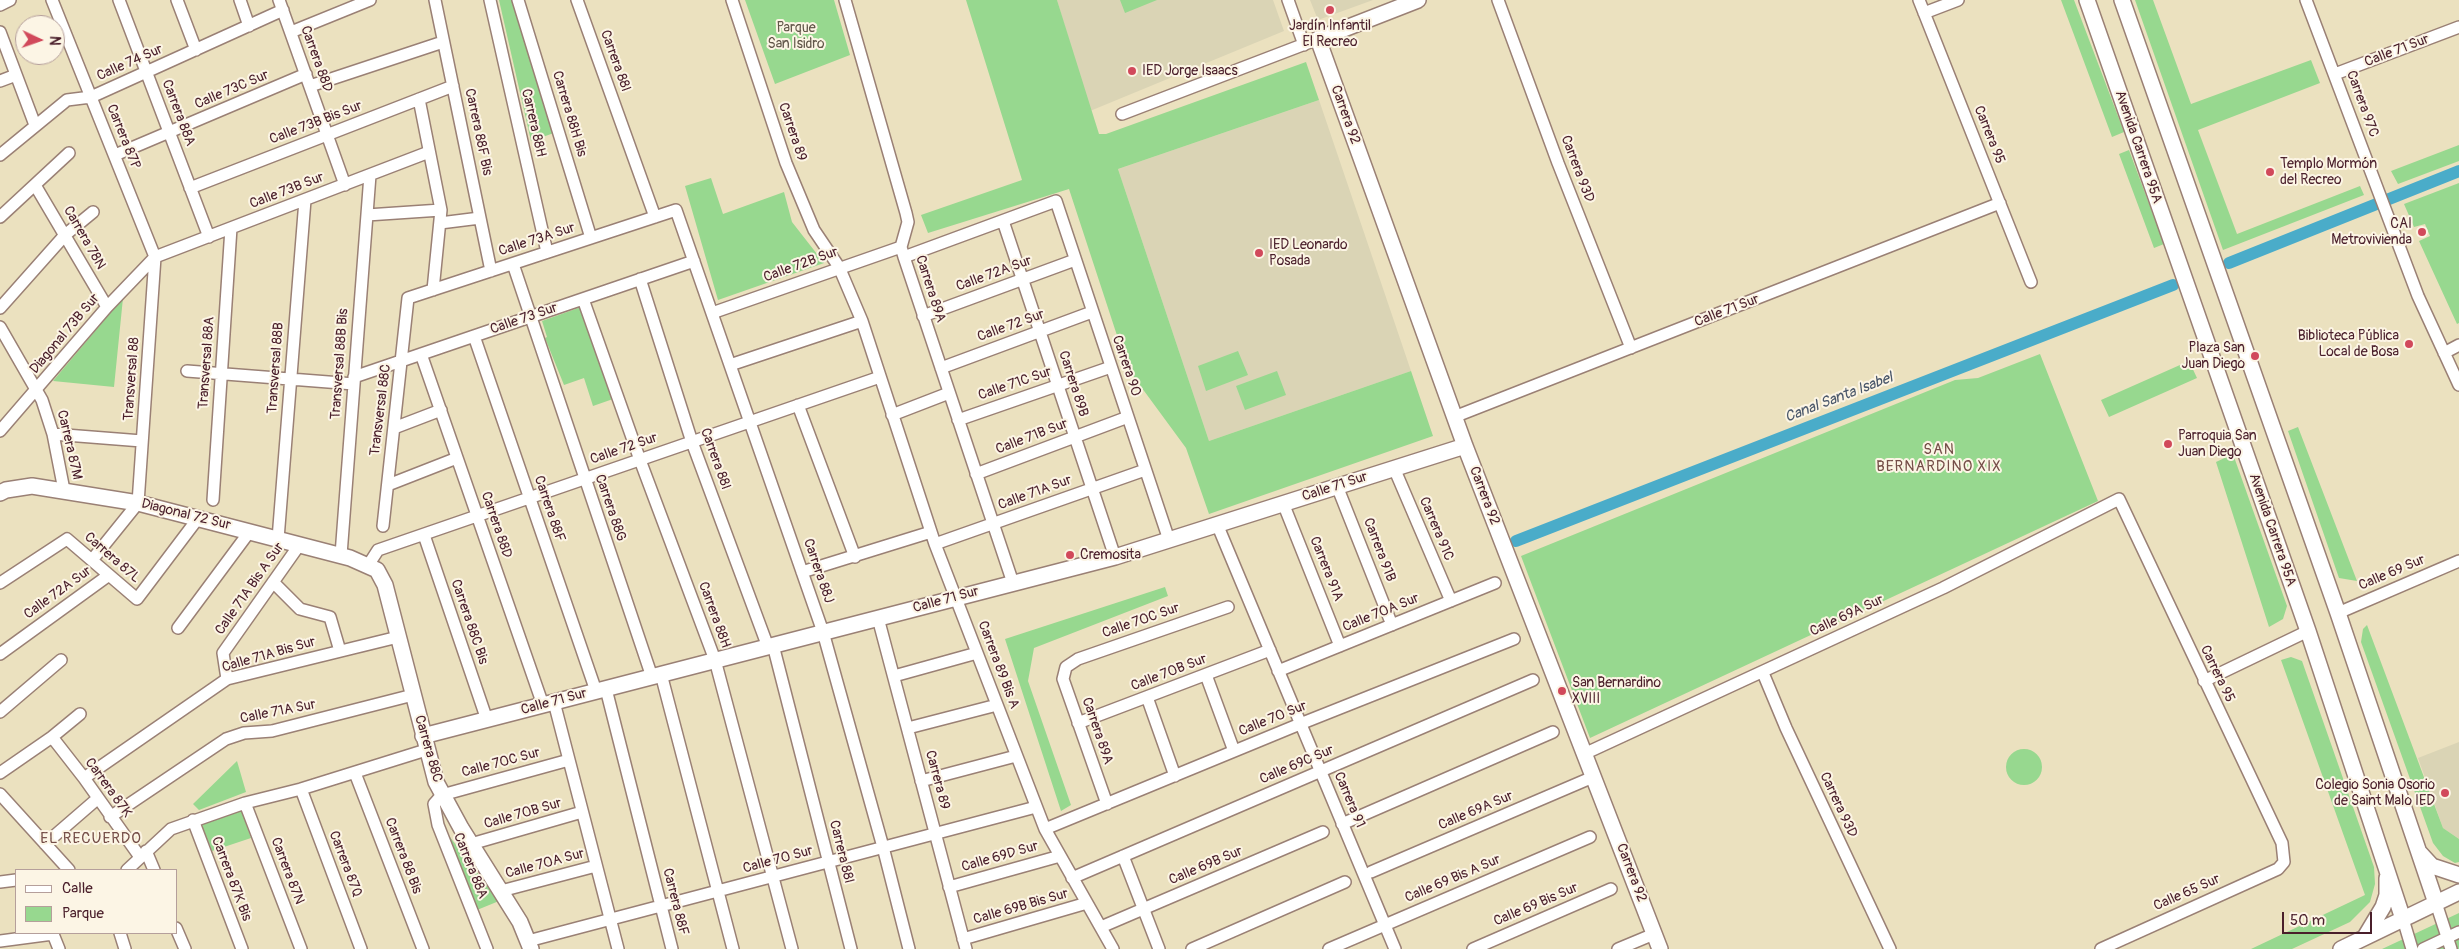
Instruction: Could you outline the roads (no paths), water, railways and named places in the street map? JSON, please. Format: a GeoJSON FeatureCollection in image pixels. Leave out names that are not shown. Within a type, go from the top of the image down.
{"type":"FeatureCollection","features":[{"type":"Feature","properties":{"kind":"street"},"geometry":{"type":"LineString","coordinates":[[0,5],[10,0]]}},
{"type":"Feature","properties":{"kind":"street","name":"Carrera 87P"},"geometry":{"type":"LineString","coordinates":[[52,0],[155,257]]}},
{"type":"Feature","properties":{"kind":"street","name":"Carrera 88A"},"geometry":{"type":"LineString","coordinates":[[119,0],[209,237]]}},
{"type":"Feature","properties":{"kind":"street"},"geometry":{"type":"LineString","coordinates":[[178,0],[196,50]]}},
{"type":"Feature","properties":{"kind":"street"},"geometry":{"type":"LineString","coordinates":[[240,0],[249,26]]}},
{"type":"Feature","properties":{"kind":"street"},"geometry":{"type":"LineString","coordinates":[[291,32],[370,0]]}},
{"type":"Feature","properties":{"kind":"street","name":"Carrera 88F Bis"},"geometry":{"type":"LineString","coordinates":[[435,0],[491,271]]}},
{"type":"Feature","properties":{"kind":"street","name":"Carrera 88H"},"geometry":{"type":"LineString","coordinates":[[490,0],[547,252]]}},
{"type":"Feature","properties":{"kind":"street","name":"Carrera 88H Bis"},"geometry":{"type":"LineString","coordinates":[[518,0],[592,238]]}},
{"type":"Feature","properties":{"kind":"street","name":"Carrera 88I"},"geometry":{"type":"LineString","coordinates":[[577,0],[654,217]]}},
{"type":"Feature","properties":{"kind":"street","name":"Carrera 89"},"geometry":{"type":"LineString","coordinates":[[732,0],[786,163],[814,230],[839,267]]}},
{"type":"Feature","properties":{"kind":"street","name":"Carrera 89A"},"geometry":{"type":"LineString","coordinates":[[845,0],[906,213],[908,222],[902,252],[1012,583]]}},
{"type":"Feature","properties":{"kind":"street","name":"Carrera 92"},"geometry":{"type":"LineString","coordinates":[[1288,0],[1311,42],[1454,418],[1660,949]]}},
{"type":"Feature","properties":{"kind":"street"},"geometry":{"type":"LineString","coordinates":[[1122,114],[1418,0]]}},
{"type":"Feature","properties":{"kind":"street","name":"Carrera 93D"},"geometry":{"type":"LineString","coordinates":[[1498,0],[1558,163],[1631,348]]}},
{"type":"Feature","properties":{"kind":"street","name":"Carrera 95"},"geometry":{"type":"LineString","coordinates":[[1919,0],[2032,282]]}},
{"type":"Feature","properties":{"kind":"street"},"geometry":{"type":"LineString","coordinates":[[1924,13],[1958,0]]}},
{"type":"Feature","properties":{"kind":"street","name":"Avenida Carrera 95A"},"geometry":{"type":"LineString","coordinates":[[2087,0],[2308,632],[2403,919]]}},
{"type":"Feature","properties":{"kind":"street"},"geometry":{"type":"LineString","coordinates":[[2122,0],[2338,613],[2451,949]]}},
{"type":"Feature","properties":{"kind":"street","name":"Carrera 97C"},"geometry":{"type":"LineString","coordinates":[[2306,0],[2418,296],[2459,385]]}},
{"type":"Feature","properties":{"kind":"street","name":"Calle 74 Sur"},"geometry":{"type":"LineString","coordinates":[[0,155],[66,100],[91,97],[249,26],[281,5]]}},
{"type":"Feature","properties":{"kind":"street","name":"Carrera 88D"},"geometry":{"type":"LineString","coordinates":[[281,5],[345,185]]}},
{"type":"Feature","properties":{"kind":"street","name":"Calle 71 Sur"},"geometry":{"type":"LineString","coordinates":[[2335,74],[2459,27]]}},
{"type":"Feature","properties":{"kind":"street"},"geometry":{"type":"LineString","coordinates":[[0,32],[35,126]]}},
{"type":"Feature","properties":{"kind":"street"},"geometry":{"type":"LineString","coordinates":[[310,86],[443,42]]}},
{"type":"Feature","properties":{"kind":"street","name":"Calle 73C Sur"},"geometry":{"type":"LineString","coordinates":[[115,156],[306,74]]}},
{"type":"Feature","properties":{"kind":"street"},"geometry":{"type":"LineString","coordinates":[[0,80],[16,75]]}},
{"type":"Feature","properties":{"kind":"street","name":"Calle 73B Bis Sur"},"geometry":{"type":"LineString","coordinates":[[190,188],[453,86]]}},
{"type":"Feature","properties":{"kind":"street"},"geometry":{"type":"LineString","coordinates":[[419,99],[441,210],[433,290]]}},
{"type":"Feature","properties":{"kind":"street","name":"Calle 73B Sur"},"geometry":{"type":"LineString","coordinates":[[155,257],[429,152]]}},
{"type":"Feature","properties":{"kind":"street"},"geometry":{"type":"LineString","coordinates":[[0,217],[69,153]]}},
{"type":"Feature","properties":{"kind":"street","name":"Transversal 88B Bis"},"geometry":{"type":"LineString","coordinates":[[341,556],[370,176]]}},
{"type":"Feature","properties":{"kind":"street","name":"Carrera 78N"},"geometry":{"type":"LineString","coordinates":[[34,185],[66,234],[107,307]]}},
{"type":"Feature","properties":{"kind":"street","name":"Transversal 88B"},"geometry":{"type":"LineString","coordinates":[[278,538],[305,200]]}},
{"type":"Feature","properties":{"kind":"street","name":"Calle 72B Sur"},"geometry":{"type":"LineString","coordinates":[[712,313],[839,267],[902,252],[1002,221],[1056,201]]}},
{"type":"Feature","properties":{"kind":"street","name":"Carrera 90"},"geometry":{"type":"LineString","coordinates":[[1056,201],[1168,540]]}},
{"type":"Feature","properties":{"kind":"street","name":"Calle 71 Sur"},"geometry":{"type":"LineString","coordinates":[[1454,418],[2000,203]]}},
{"type":"Feature","properties":{"kind":"street"},"geometry":{"type":"LineString","coordinates":[[367,215],[441,210]]}},
{"type":"Feature","properties":{"kind":"street","name":"Calle 73A Sur"},"geometry":{"type":"LineString","coordinates":[[408,298],[676,210]]}},
{"type":"Feature","properties":{"kind":"street","name":"Carrera 88J"},"geometry":{"type":"LineString","coordinates":[[676,210],[823,632],[883,848],[908,949]]}},
{"type":"Feature","properties":{"kind":"street"},"geometry":{"type":"LineString","coordinates":[[0,308],[66,234],[93,212]]}},
{"type":"Feature","properties":{"kind":"street"},"geometry":{"type":"LineString","coordinates":[[440,223],[480,218]]}},
{"type":"Feature","properties":{"kind":"street","name":"Carrera 89B"},"geometry":{"type":"LineString","coordinates":[[1002,221],[1115,556]]}},
{"type":"Feature","properties":{"kind":"street","name":"Transversal 88A"},"geometry":{"type":"LineString","coordinates":[[213,500],[231,228]]}},
{"type":"Feature","properties":{"kind":"street","name":"Diagonal 73B Sur"},"geometry":{"type":"LineString","coordinates":[[0,431],[107,307],[155,257]]}},
{"type":"Feature","properties":{"kind":"street","name":"Transversal 88"},"geometry":{"type":"LineString","coordinates":[[138,503],[155,257]]}},
{"type":"Feature","properties":{"kind":"street","name":"Calle 72A Sur"},"geometry":{"type":"LineString","coordinates":[[923,316],[1075,260]]}},
{"type":"Feature","properties":{"kind":"street","name":"Calle 73 Sur"},"geometry":{"type":"LineString","coordinates":[[187,372],[290,380],[354,381],[421,354],[694,261]]}},
{"type":"Feature","properties":{"kind":"street","name":"Carrera 88G"},"geometry":{"type":"LineString","coordinates":[[512,264],[584,479],[657,676],[733,949]]}},
{"type":"Feature","properties":{"kind":"street","name":"Carrera 89 Bis A"},"geometry":{"type":"LineString","coordinates":[[839,267],[862,321],[935,544],[1036,807],[1045,829],[1113,949]]}},
{"type":"Feature","properties":{"kind":"street","name":"Carrera 88I"},"geometry":{"type":"LineString","coordinates":[[640,279],[692,442],[770,646],[851,949]]}},
{"type":"Feature","properties":{"kind":"street","name":"Transversal 88C"},"geometry":{"type":"LineString","coordinates":[[383,526],[408,298]]}},
{"type":"Feature","properties":{"kind":"street","name":"Carrera 88H"},"geometry":{"type":"LineString","coordinates":[[583,299],[640,460],[715,660],[792,949]]}},
{"type":"Feature","properties":{"kind":"street","name":"Calle 72 Sur"},"geometry":{"type":"LineString","coordinates":[[941,368],[1092,312]]}},
{"type":"Feature","properties":{"kind":"street"},"geometry":{"type":"LineString","coordinates":[[730,365],[862,321]]}},
{"type":"Feature","properties":{"kind":"street","name":"Carrera 87M"},"geometry":{"type":"LineString","coordinates":[[0,327],[37,390],[53,434],[64,490]]}},
{"type":"Feature","properties":{"kind":"street","name":"Carrera 88F"},"geometry":{"type":"LineString","coordinates":[[474,336],[530,498],[601,690],[672,949]]}},
{"type":"Feature","properties":{"kind":"street"},"geometry":{"type":"LineString","coordinates":[[2444,352],[2459,345]]}},
{"type":"Feature","properties":{"kind":"street","name":"Carrera 88D"},"geometry":{"type":"LineString","coordinates":[[421,354],[478,516],[569,760],[618,949]]}},
{"type":"Feature","properties":{"kind":"street","name":"Calle 71C Sur"},"geometry":{"type":"LineString","coordinates":[[958,420],[1111,367]]}},
{"type":"Feature","properties":{"kind":"street","name":"Calle 72 Sur"},"geometry":{"type":"LineString","coordinates":[[369,564],[378,550],[880,377]]}},
{"type":"Feature","properties":{"kind":"street"},"geometry":{"type":"LineString","coordinates":[[892,415],[949,393]]}},
{"type":"Feature","properties":{"kind":"street"},"geometry":{"type":"LineString","coordinates":[[798,406],[855,556]]}},
{"type":"Feature","properties":{"kind":"street"},"geometry":{"type":"LineString","coordinates":[[394,428],[441,410]]}},
{"type":"Feature","properties":{"kind":"street","name":"Calle 71B Sur"},"geometry":{"type":"LineString","coordinates":[[976,474],[1128,417]]}},
{"type":"Feature","properties":{"kind":"street"},"geometry":{"type":"LineString","coordinates":[[53,434],[142,441]]}},
{"type":"Feature","properties":{"kind":"street","name":"Calle 71 Sur"},"geometry":{"type":"LineString","coordinates":[[128,869],[171,829],[245,803],[301,790],[355,773],[424,743],[487,720],[1115,556],[1465,446]]}},
{"type":"Feature","properties":{"kind":"street"},"geometry":{"type":"LineString","coordinates":[[388,485],[457,458]]}},
{"type":"Feature","properties":{"kind":"street","name":"Carrera 91C"},"geometry":{"type":"LineString","coordinates":[[1394,468],[1451,601]]}},
{"type":"Feature","properties":{"kind":"street","name":"Calle 71A Sur"},"geometry":{"type":"LineString","coordinates":[[935,544],[1145,470]]}},
{"type":"Feature","properties":{"kind":"street","name":"Diagonal 72 Sur"},"geometry":{"type":"LineString","coordinates":[[0,493],[25,486],[64,490],[138,503],[199,517],[369,564]]}},
{"type":"Feature","properties":{"kind":"street","name":"Carrera 91B"},"geometry":{"type":"LineString","coordinates":[[1338,486],[1392,625]]}},
{"type":"Feature","properties":{"kind":"street"},"geometry":{"type":"LineString","coordinates":[[0,487],[0,493]]}},
{"type":"Feature","properties":{"kind":"street","name":"Carrera 95"},"geometry":{"type":"LineString","coordinates":[[2119,499],[2282,843],[2284,862]]}},
{"type":"Feature","properties":{"kind":"street","name":"Calle 69A Sur"},"geometry":{"type":"LineString","coordinates":[[1584,754],[1944,588],[2119,499]]}},
{"type":"Feature","properties":{"kind":"street"},"geometry":{"type":"LineString","coordinates":[[92,560],[138,503]]}},
{"type":"Feature","properties":{"kind":"street","name":"Carrera 91A"},"geometry":{"type":"LineString","coordinates":[[1283,503],[1340,646]]}},
{"type":"Feature","properties":{"kind":"street","name":"Carrera 87L"},"geometry":{"type":"LineString","coordinates":[[0,584],[67,538],[137,599],[199,517]]}},
{"type":"Feature","properties":{"kind":"street","name":"Carrera 91"},"geometry":{"type":"LineString","coordinates":[[1217,524],[1395,949]]}},
{"type":"Feature","properties":{"kind":"street"},"geometry":{"type":"LineString","coordinates":[[178,628],[250,531]]}},
{"type":"Feature","properties":{"kind":"street"},"geometry":{"type":"LineString","coordinates":[[802,572],[931,532]]}},
{"type":"Feature","properties":{"kind":"street","name":"Carrera 88C Bis"},"geometry":{"type":"LineString","coordinates":[[424,534],[487,720]]}},
{"type":"Feature","properties":{"kind":"street","name":"Calle 71A Bis A Sur"},"geometry":{"type":"LineString","coordinates":[[228,679],[223,653],[300,544]]}},
{"type":"Feature","properties":{"kind":"street","name":"Calle 69 Sur"},"geometry":{"type":"LineString","coordinates":[[2338,613],[2459,561]]}},
{"type":"Feature","properties":{"kind":"street","name":"Carrera 88C"},"geometry":{"type":"LineString","coordinates":[[369,564],[376,570],[385,585],[424,743],[442,795],[520,922],[529,945]]}},
{"type":"Feature","properties":{"kind":"street","name":"Calle 72A Sur"},"geometry":{"type":"LineString","coordinates":[[0,654],[109,575]]}},
{"type":"Feature","properties":{"kind":"street"},"geometry":{"type":"LineString","coordinates":[[273,582],[300,609],[330,618],[340,651]]}},
{"type":"Feature","properties":{"kind":"street","name":"Calle 70A Sur"},"geometry":{"type":"LineString","coordinates":[[1278,671],[1495,583]]}},
{"type":"Feature","properties":{"kind":"street","name":"Calle 70C Sur"},"geometry":{"type":"LineString","coordinates":[[1066,667],[1078,660],[1228,607]]}},
{"type":"Feature","properties":{"kind":"street","name":"Carrera 89"},"geometry":{"type":"LineString","coordinates":[[878,618],[965,944]]}},
{"type":"Feature","properties":{"kind":"street"},"geometry":{"type":"LineString","coordinates":[[2204,681],[2308,632]]}},
{"type":"Feature","properties":{"kind":"street","name":"Calle 71A Bis Sur"},"geometry":{"type":"LineString","coordinates":[[84,778],[228,679],[398,637]]}},
{"type":"Feature","properties":{"kind":"street","name":"Calle 70 Sur"},"geometry":{"type":"LineString","coordinates":[[1045,829],[1300,724],[1514,639]]}},
{"type":"Feature","properties":{"kind":"street","name":"Calle 70B Sur"},"geometry":{"type":"LineString","coordinates":[[1078,723],[1270,650]]}},
{"type":"Feature","properties":{"kind":"street"},"geometry":{"type":"LineString","coordinates":[[894,676],[977,653]]}},
{"type":"Feature","properties":{"kind":"street"},"geometry":{"type":"LineString","coordinates":[[0,712],[61,660]]}},
{"type":"Feature","properties":{"kind":"street","name":"Carrera 89A"},"geometry":{"type":"LineString","coordinates":[[1066,667],[1063,679],[1106,804]]}},
{"type":"Feature","properties":{"kind":"street","name":"Carrera 93D"},"geometry":{"type":"LineString","coordinates":[[1763,673],[1786,728],[1890,949]]}},
{"type":"Feature","properties":{"kind":"street"},"geometry":{"type":"LineString","coordinates":[[1206,675],[1234,752]]}},
{"type":"Feature","properties":{"kind":"street","name":"Calle 69C Sur"},"geometry":{"type":"LineString","coordinates":[[1072,878],[1533,680]]}},
{"type":"Feature","properties":{"kind":"street","name":"Calle 71A Sur"},"geometry":{"type":"LineString","coordinates":[[110,817],[226,739],[244,733],[272,731],[413,695]]}},
{"type":"Feature","properties":{"kind":"street"},"geometry":{"type":"LineString","coordinates":[[1147,697],[1175,776]]}},
{"type":"Feature","properties":{"kind":"street"},"geometry":{"type":"LineString","coordinates":[[908,728],[997,705]]}},
{"type":"Feature","properties":{"kind":"street"},"geometry":{"type":"LineString","coordinates":[[0,772],[52,738],[80,714]]}},
{"type":"Feature","properties":{"kind":"street"},"geometry":{"type":"LineString","coordinates":[[1342,824],[1553,732]]}},
{"type":"Feature","properties":{"kind":"street","name":"Carrera 87K"},"geometry":{"type":"LineString","coordinates":[[52,738],[84,778],[110,817],[143,854],[153,869]]}},
{"type":"Feature","properties":{"kind":"street"},"geometry":{"type":"LineString","coordinates":[[921,781],[1016,756]]}},
{"type":"Feature","properties":{"kind":"street","name":"Calle 70C Sur"},"geometry":{"type":"LineString","coordinates":[[442,795],[569,760]]}},
{"type":"Feature","properties":{"kind":"street","name":"Carrera 88 Bis"},"geometry":{"type":"LineString","coordinates":[[355,773],[423,949]]}},
{"type":"Feature","properties":{"kind":"street","name":"Calle 69A Sur"},"geometry":{"type":"LineString","coordinates":[[1371,872],[1593,777]]}},
{"type":"Feature","properties":{"kind":"street","name":"Carrera 87Q"},"geometry":{"type":"LineString","coordinates":[[301,790],[361,949]]}},
{"type":"Feature","properties":{"kind":"street"},"geometry":{"type":"LineString","coordinates":[[0,794],[68,869]]}},
{"type":"Feature","properties":{"kind":"street","name":"Carrera 88A"},"geometry":{"type":"LineString","coordinates":[[442,795],[434,804],[438,825],[487,949]]}},
{"type":"Feature","properties":{"kind":"street"},"geometry":{"type":"LineString","coordinates":[[45,844],[97,799]]}},
{"type":"Feature","properties":{"kind":"street","name":"Carrera 87N"},"geometry":{"type":"LineString","coordinates":[[245,803],[301,949]]}},
{"type":"Feature","properties":{"kind":"street","name":"Calle 70 Sur"},"geometry":{"type":"LineString","coordinates":[[529,945],[661,906],[1036,807]]}},
{"type":"Feature","properties":{"kind":"street","name":"Calle 70B Sur"},"geometry":{"type":"LineString","coordinates":[[471,844],[582,812]]}},
{"type":"Feature","properties":{"kind":"street","name":"Carrera 87K Bis"},"geometry":{"type":"LineString","coordinates":[[193,820],[242,949]]}},
{"type":"Feature","properties":{"kind":"street","name":"Calle 69B Sur"},"geometry":{"type":"LineString","coordinates":[[1101,927],[1322,832]]}},
{"type":"Feature","properties":{"kind":"street","name":"Calle 69 Bis A Sur"},"geometry":{"type":"LineString","coordinates":[[1329,949],[1590,837]]}},
{"type":"Feature","properties":{"kind":"street"},"geometry":{"type":"LineString","coordinates":[[2418,850],[2432,866],[2459,875]]}},
{"type":"Feature","properties":{"kind":"street","name":"Calle 69D Sur"},"geometry":{"type":"LineString","coordinates":[[949,887],[1060,856]]}},
{"type":"Feature","properties":{"kind":"street"},"geometry":{"type":"LineString","coordinates":[[1123,856],[1159,949]]}},
{"type":"Feature","properties":{"kind":"street","name":"Calle 65 Sur"},"geometry":{"type":"LineString","coordinates":[[2101,949],[2114,946],[2278,869],[2284,862]]}},
{"type":"Feature","properties":{"kind":"street"},"geometry":{"type":"LineString","coordinates":[[2364,938],[2376,920],[2385,901],[2388,883],[2386,864]]}},
{"type":"Feature","properties":{"kind":"street","name":"Calle 70A Sur"},"geometry":{"type":"LineString","coordinates":[[501,891],[596,866]]}},
{"type":"Feature","properties":{"kind":"street"},"geometry":{"type":"LineString","coordinates":[[0,882],[15,880]]}},
{"type":"Feature","properties":{"kind":"street"},"geometry":{"type":"LineString","coordinates":[[1192,949],[1345,882]]}},
{"type":"Feature","properties":{"kind":"street","name":"Calle 69 Bis Sur"},"geometry":{"type":"LineString","coordinates":[[1473,949],[1611,889]]}},
{"type":"Feature","properties":{"kind":"street"},"geometry":{"type":"LineString","coordinates":[[2341,949],[2459,892]]}},
{"type":"Feature","properties":{"kind":"street","name":"Calle 69B Bis Sur"},"geometry":{"type":"LineString","coordinates":[[965,944],[1087,903]]}},
{"type":"Feature","properties":{"kind":"street"},"geometry":{"type":"LineString","coordinates":[[2403,919],[2412,949]]}},
{"type":"Feature","properties":{"kind":"street"},"geometry":{"type":"LineString","coordinates":[[2423,949],[2459,932]]}},
{"type":"Feature","properties":{"kind":"street"},"geometry":{"type":"LineString","coordinates":[[178,933],[185,949]]}},
{"type":"Feature","properties":{"kind":"street"},"geometry":{"type":"LineString","coordinates":[[0,941],[53,934],[59,949]]}},
{"type":"Feature","properties":{"kind":"street"},"geometry":{"type":"LineString","coordinates":[[120,934],[125,949]]}},
{"type":"Feature","properties":{"kind":"street"},"geometry":{"type":"LineString","coordinates":[[1618,949],[1654,934]]}},
{"type":"Feature","properties":{"kind":"waterway","name":"Canal Santa Isabel"},"geometry":{"type":"LineString","coordinates":[[2229,263],[2459,171]]}},
{"type":"Feature","properties":{"kind":"waterway","name":"Canal Santa Isabel"},"geometry":{"type":"LineString","coordinates":[[1516,541],[2173,285]]}},
{"type":"Feature","properties":{"kind":"place","name":"Jardín Infantil El Recreo"},"geometry":{"type":"Point","coordinates":[1330,10]}},
{"type":"Feature","properties":{"kind":"place","name":"IED Jorge Isaacs"},"geometry":{"type":"Point","coordinates":[1132,71]}},
{"type":"Feature","properties":{"kind":"place","name":"Templo Mormón del Recreo"},"geometry":{"type":"Point","coordinates":[2270,172]}},
{"type":"Feature","properties":{"kind":"place","name":"CAI Metrovivienda"},"geometry":{"type":"Point","coordinates":[2422,232]}},
{"type":"Feature","properties":{"kind":"place","name":"IED Leonardo Posada"},"geometry":{"type":"Point","coordinates":[1259,253]}},
{"type":"Feature","properties":{"kind":"place","name":"Biblioteca Pública Local de Bosa"},"geometry":{"type":"Point","coordinates":[2409,344]}},
{"type":"Feature","properties":{"kind":"place","name":"Plaza San Juan Diego"},"geometry":{"type":"Point","coordinates":[2255,356]}},
{"type":"Feature","properties":{"kind":"place","name":"Parroquia San Juan Diego"},"geometry":{"type":"Point","coordinates":[2168,444]}},
{"type":"Feature","properties":{"kind":"place","name":"Cremosita"},"geometry":{"type":"Point","coordinates":[1070,555]}},
{"type":"Feature","properties":{"kind":"place","name":"San Bernardino XVIII"},"geometry":{"type":"Point","coordinates":[1562,691]}},
{"type":"Feature","properties":{"kind":"place","name":"Colegio Sonia Osorio de Saint Malo IED"},"geometry":{"type":"Point","coordinates":[2445,793]}},
{"type":"Feature","properties":{"kind":"district","name":"SAN BERNARDINO XIX"},"geometry":{"type":"Point","coordinates":[1939,458]}},
{"type":"Feature","properties":{"kind":"district","name":"EL RECUERDO"},"geometry":{"type":"Point","coordinates":[91,839]}},
{"type":"Feature","properties":{"kind":"park label","name":"Parque San Isidro"},"geometry":{"type":"Point","coordinates":[796,36]}}]}
